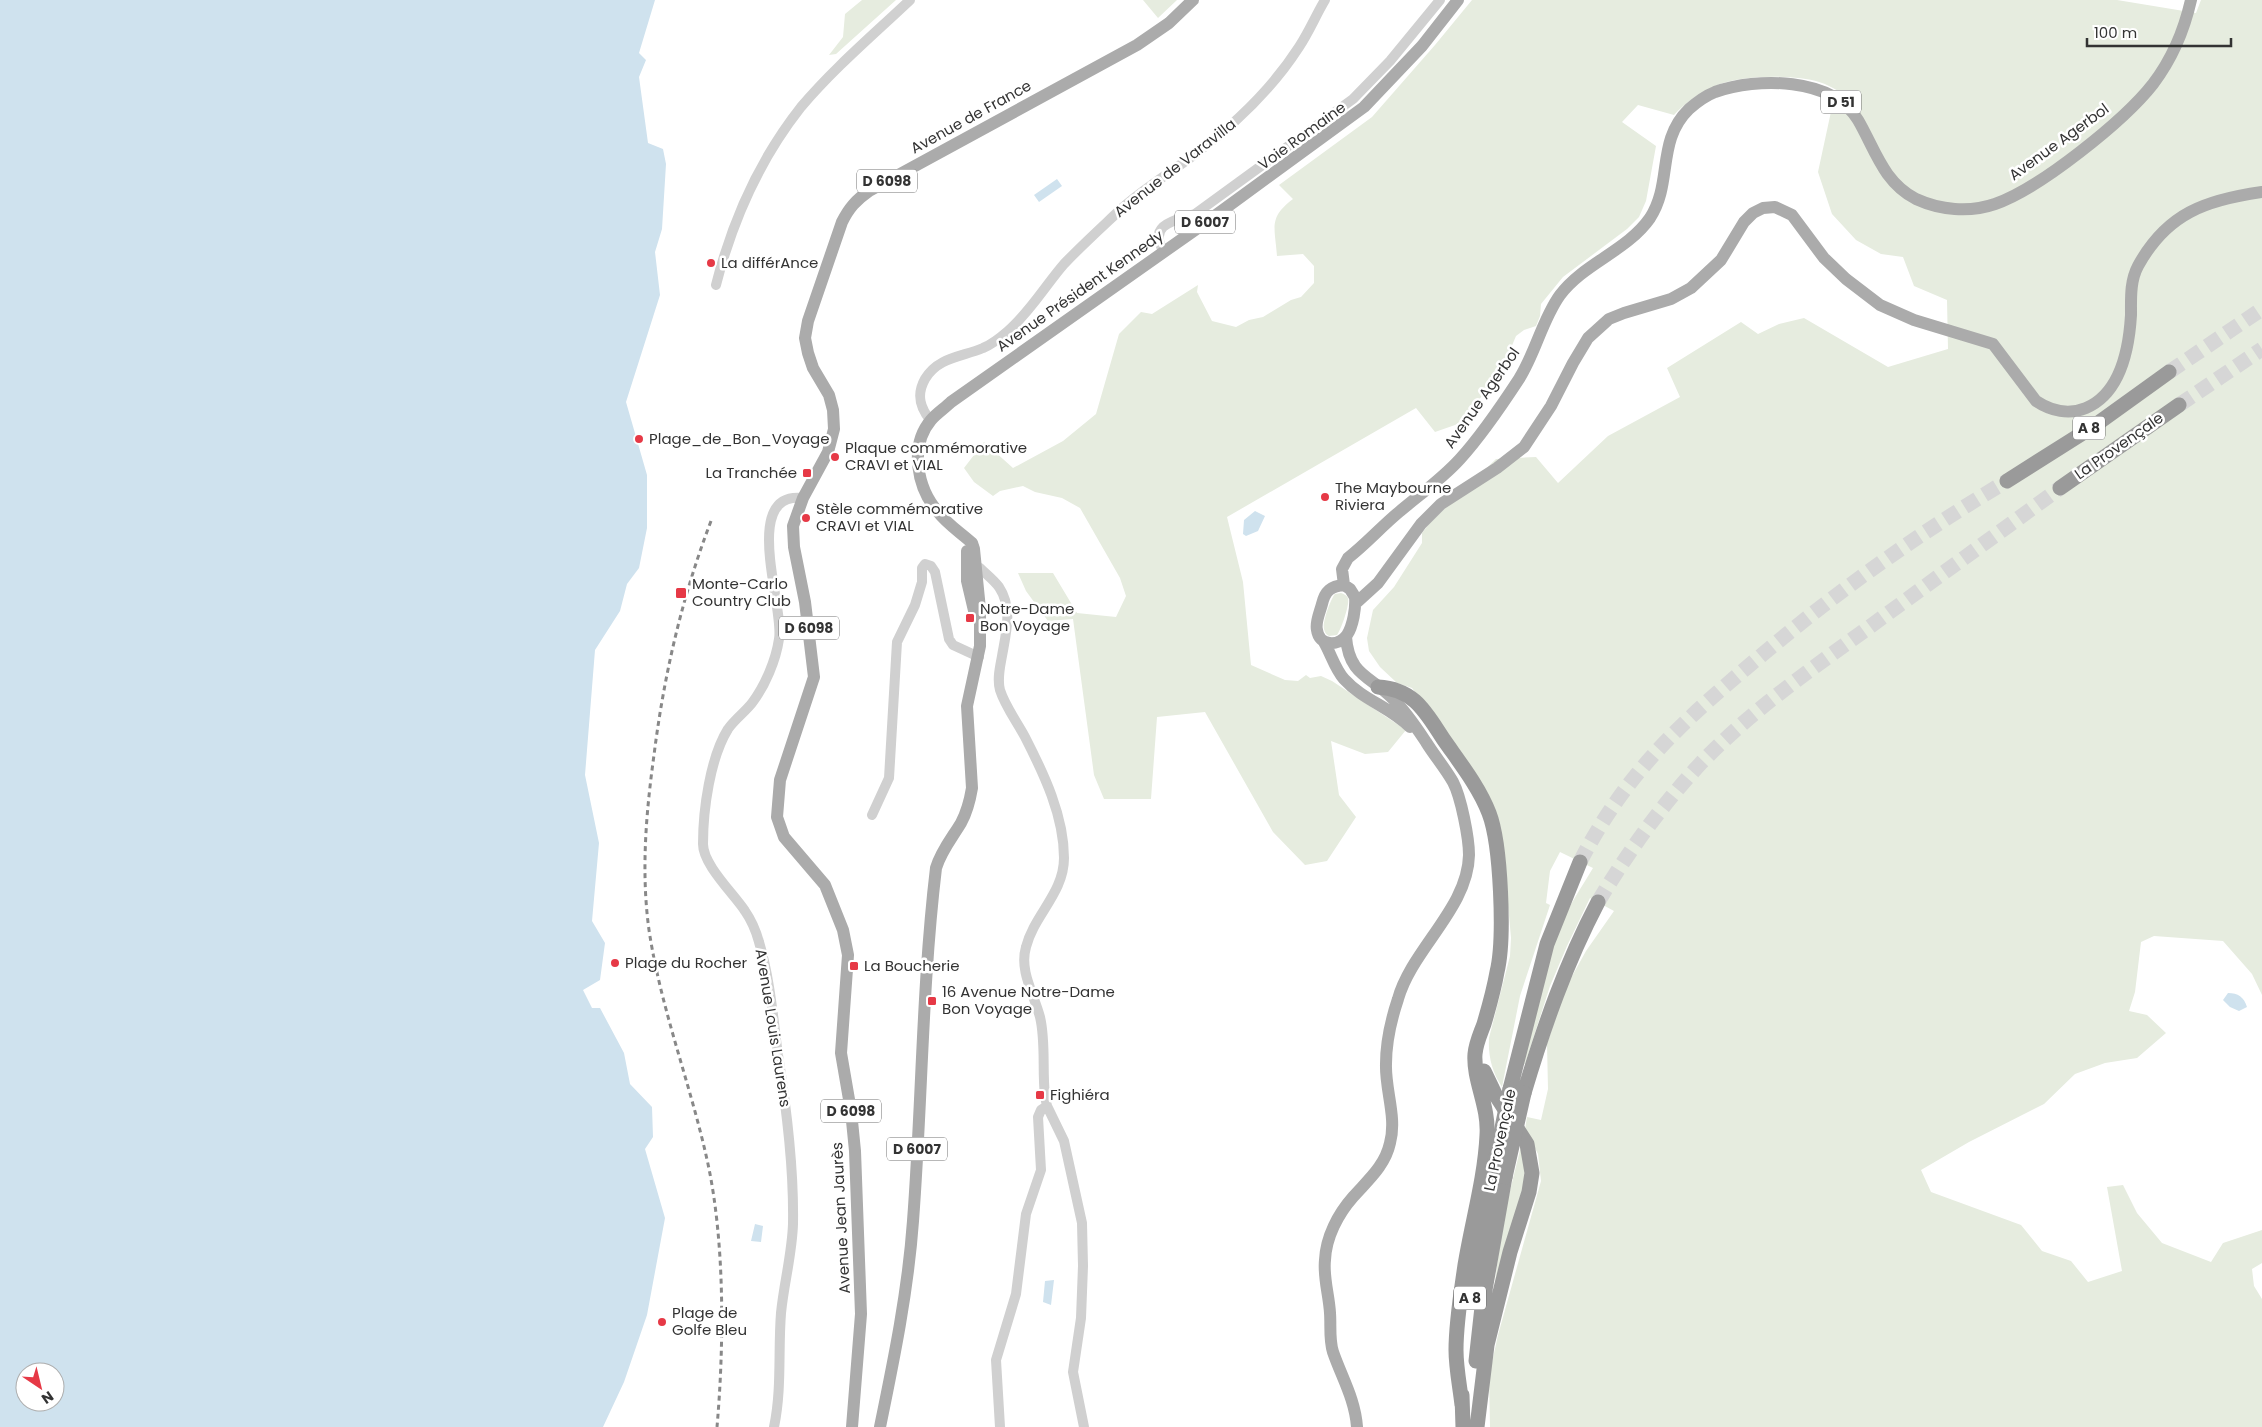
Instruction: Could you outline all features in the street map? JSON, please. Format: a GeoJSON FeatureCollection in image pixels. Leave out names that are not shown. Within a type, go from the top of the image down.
{"type":"FeatureCollection","features":[{"type":"Feature","properties":{"kind":"highway","name":"La Provençale"},"geometry":{"type":"LineString","coordinates":[[2007,481],[2094,426],[2169,372]]}},
{"type":"Feature","properties":{"kind":"highway","name":"La Provençale"},"geometry":{"type":"LineString","coordinates":[[2060,488],[2179,405]]}},
{"type":"Feature","properties":{"kind":"highway"},"geometry":{"type":"LineString","coordinates":[[1378,687],[1388,688],[1409,696],[1420,704],[1482,797],[1490,814],[1496,843],[1500,952],[1497,973],[1484,1025],[1482,1059],[1485,1073],[1495,1094],[1527,1144],[1532,1173],[1529,1192],[1506,1268],[1489,1336],[1477,1427]]}},
{"type":"Feature","properties":{"kind":"highway"},"geometry":{"type":"LineString","coordinates":[[1392,698],[1409,703],[1428,716]]}},
{"type":"Feature","properties":{"kind":"highway","name":"La Provençale"},"geometry":{"type":"LineString","coordinates":[[1462,1427],[1467,1322],[1547,944],[1580,862]]}},
{"type":"Feature","properties":{"kind":"highway","name":"La Provençale"},"geometry":{"type":"LineString","coordinates":[[1517,1091],[1556,992],[1579,939],[1598,902]]}},
{"type":"Feature","properties":{"kind":"highway"},"geometry":{"type":"LineString","coordinates":[[1462,1405],[1456,1350],[1458,1315],[1487,1136],[1486,1112],[1475,1065],[1476,1042],[1484,1025]]}},
{"type":"Feature","properties":{"kind":"highway","name":"La Provençale"},"geometry":{"type":"LineString","coordinates":[[1477,1427],[1478,1336],[1493,1238],[1499,1174]]}},
{"type":"Feature","properties":{"kind":"main road","name":"Avenue de France"},"geometry":{"type":"LineString","coordinates":[[803,498],[828,452],[834,429],[833,410],[829,395],[808,354],[805,338],[808,321],[848,210],[869,191],[1145,40],[1169,23],[1193,0]]}},
{"type":"Feature","properties":{"kind":"main road","name":"Avenue Président Kennedy"},"geometry":{"type":"LineString","coordinates":[[972,573],[964,536],[938,513],[925,495],[918,460],[921,442],[931,420],[951,402],[1164,252],[1364,107],[1422,46],[1458,0]]}},
{"type":"Feature","properties":{"kind":"main road","name":"Avenue Agerbol"},"geometry":{"type":"LineString","coordinates":[[1347,587],[1342,568],[1344,563],[1364,542],[1461,458],[1529,363],[1552,308],[1566,289],[1627,241],[1647,222],[1660,199],[1668,147],[1673,131],[1684,114],[1698,101],[1713,93],[1734,87],[1781,84],[1800,85],[1821,90],[1847,106],[1856,118],[1882,168],[1898,187],[1916,198],[1944,208],[1969,209],[1994,204],[2023,191],[2060,166],[2106,131],[2139,101],[2154,84],[2179,42],[2191,0]]}},
{"type":"Feature","properties":{"kind":"main road"},"geometry":{"type":"LineString","coordinates":[[1356,603],[1378,583],[1421,524],[1441,504],[1524,448],[1551,406],[1588,338],[1609,319],[1671,299],[1691,288],[1721,260],[1744,222],[1753,213],[1763,208],[1775,207],[1792,215],[1824,258],[1853,285],[1880,305],[1914,320],[1993,344],[2036,401],[2043,406],[2065,412],[2079,411],[2095,404],[2108,393],[2116,380],[2129,336],[2134,276],[2148,252],[2162,235],[2179,219],[2200,206],[2226,198],[2262,192]]}},
{"type":"Feature","properties":{"kind":"main road","name":"Avenue Jean Jaurès"},"geometry":{"type":"LineString","coordinates":[[803,498],[794,526],[793,541],[809,632],[814,677],[780,780],[777,817],[784,837],[825,885],[843,930],[848,955],[841,1053],[851,1111],[855,1151],[861,1314],[852,1427]]}},
{"type":"Feature","properties":{"kind":"main road","name":"Avenue Agerbol"},"geometry":{"type":"LineString","coordinates":[[1329,589],[1335,568],[1340,560],[1355,546],[1364,542]]}},
{"type":"Feature","properties":{"kind":"main road"},"geometry":{"type":"LineString","coordinates":[[1386,570],[1365,586],[1336,586],[1329,589],[1324,595],[1317,632],[1341,675],[1367,698],[1391,711],[1424,740]]}},
{"type":"Feature","properties":{"kind":"main road","name":"D 6007"},"geometry":{"type":"LineString","coordinates":[[880,1427],[895,1358],[913,1221],[925,1002],[936,868],[942,852],[966,812],[972,788],[967,706],[979,657],[979,625],[972,573]]}},
{"type":"Feature","properties":{"kind":"main road"},"geometry":{"type":"LineString","coordinates":[[1347,587],[1356,597],[1346,637],[1347,652],[1353,663],[1369,681],[1392,698],[1415,724],[1450,777],[1457,792],[1468,846],[1468,864],[1459,893],[1404,980],[1397,1001],[1390,1030],[1386,1063],[1392,1118],[1390,1143],[1384,1160],[1371,1178],[1352,1198],[1335,1223],[1328,1241],[1324,1261],[1332,1350],[1352,1397],[1357,1427]]}},
{"type":"Feature","properties":{"kind":"main road"},"geometry":{"type":"LineString","coordinates":[[1324,642],[1335,643],[1346,637]]}},
{"type":"Feature","properties":{"kind":"main road"},"geometry":{"type":"LineString","coordinates":[[1356,688],[1392,698]]}},
{"type":"Feature","properties":{"kind":"street"},"geometry":{"type":"LineString","coordinates":[[716,285],[736,220],[767,157],[801,108],[827,78],[910,0]]}},
{"type":"Feature","properties":{"kind":"street","name":"Avenue de Varavilla"},"geometry":{"type":"LineString","coordinates":[[931,420],[923,411],[920,402],[920,391],[925,379],[936,366],[996,342],[1027,310],[1065,264],[1122,208],[1143,189],[1193,156],[1245,112],[1299,47],[1325,0]]}},
{"type":"Feature","properties":{"kind":"street","name":"Voie Romaine"},"geometry":{"type":"LineString","coordinates":[[1164,252],[1160,241],[1160,232],[1169,221],[1196,214],[1352,99],[1390,60],[1440,0]]}},
{"type":"Feature","properties":{"kind":"street","name":"Avenue Louis Laurens"},"geometry":{"type":"LineString","coordinates":[[774,1427],[778,1407],[781,1313],[793,1225],[787,1109],[774,1012],[760,944],[754,926],[744,909],[725,887],[702,848],[706,802],[716,755],[728,729],[755,698],[775,657],[780,637],[768,541],[771,516],[776,508],[787,500],[793,497],[803,498]]}},
{"type":"Feature","properties":{"kind":"street"},"geometry":{"type":"LineString","coordinates":[[872,814],[889,778],[897,642],[915,605],[922,582],[922,568],[926,564],[931,566],[935,572],[949,639],[953,645],[979,657]]}},
{"type":"Feature","properties":{"kind":"street"},"geometry":{"type":"LineString","coordinates":[[972,573],[992,580],[998,585],[1004,597],[1008,614],[998,673],[1000,690],[1026,738],[1056,807],[1064,859],[1061,880],[1055,894],[1032,927],[1024,961],[1040,1018],[1043,1042],[1043,1078],[1047,1106],[1064,1141],[1082,1223],[1081,1318],[1073,1372],[1084,1427]]}},
{"type":"Feature","properties":{"kind":"street"},"geometry":{"type":"LineString","coordinates":[[1000,1427],[996,1360],[1016,1294],[1026,1214],[1041,1170],[1038,1117],[1041,1110],[1047,1106]]}},
{"type":"Feature","properties":{"kind":"shaded area"},"geometry":{"type":"Polygon","coordinates":[[[862,0],[896,0],[836,54],[829,55],[843,37],[845,14],[862,0]]]}},
{"type":"Feature","properties":{"kind":"shaded area"},"geometry":{"type":"Polygon","coordinates":[[[1143,0],[1177,0],[1158,18],[1143,0]]]}},
{"type":"Feature","properties":{"kind":"shaded area"},"geometry":{"type":"Polygon","coordinates":[[[1472,0],[2117,0],[2196,13],[2201,0],[2262,0],[2262,995],[2252,974],[2223,941],[2154,936],[2141,942],[2135,992],[2129,1011],[2147,1015],[2166,1033],[2137,1058],[2105,1063],[2075,1074],[2044,1104],[1969,1142],[1921,1170],[1931,1192],[2021,1225],[2042,1251],[2071,1261],[2088,1282],[2122,1271],[2107,1187],[2123,1185],[2137,1213],[2162,1243],[2211,1262],[2223,1243],[2262,1230],[2262,1263],[2252,1269],[2254,1286],[2262,1299],[2262,1427],[1490,1427],[1489,1376],[1498,1335],[1541,1181],[1538,1154],[1525,1129],[1527,1117],[1541,1120],[1548,1089],[1547,1044],[1566,987],[1586,951],[1614,911],[1590,898],[1550,986],[1525,1064],[1523,1064],[1553,945],[1571,905],[1593,868],[1560,852],[1550,871],[1546,903],[1550,905],[1520,996],[1502,1087],[1493,1070],[1489,1038],[1510,956],[1511,938],[1503,848],[1415,692],[1412,688],[1397,683],[1380,667],[1369,651],[1367,638],[1373,610],[1394,587],[1422,543],[1422,533],[1429,524],[1496,459],[1536,457],[1558,483],[1608,436],[1680,397],[1667,368],[1741,322],[1758,334],[1779,324],[1804,318],[1888,367],[1948,349],[1947,300],[1914,286],[1903,257],[1881,254],[1856,240],[1832,214],[1818,172],[1832,107],[1840,92],[1808,79],[1767,77],[1725,82],[1709,88],[1693,98],[1674,115],[1638,105],[1622,122],[1656,146],[1646,201],[1639,217],[1627,229],[1563,277],[1541,304],[1540,316],[1536,326],[1524,330],[1516,336],[1503,367],[1465,419],[1455,425],[1435,432],[1416,408],[1227,517],[1243,582],[1251,665],[1285,680],[1298,681],[1306,675],[1310,678],[1321,676],[1332,681],[1406,730],[1388,752],[1365,754],[1331,741],[1339,795],[1356,817],[1327,861],[1305,865],[1273,832],[1205,712],[1157,717],[1151,799],[1104,799],[1094,775],[1073,619],[1048,621],[1026,591],[1018,573],[1053,573],[1077,613],[1116,617],[1126,596],[1120,578],[1080,508],[1062,498],[1035,492],[1023,486],[1000,491],[993,496],[974,482],[964,468],[984,442],[1013,468],[1063,441],[1096,414],[1119,334],[1141,312],[1152,314],[1198,285],[1197,292],[1212,321],[1236,327],[1249,320],[1263,317],[1291,300],[1301,297],[1314,283],[1314,266],[1303,254],[1277,256],[1276,218],[1293,199],[1279,185],[1372,117],[1472,0]]]}},
{"type":"Feature","properties":{"kind":"shaded area"},"geometry":{"type":"Polygon","coordinates":[[[1341,593],[1348,598],[1346,611],[1337,635],[1329,636],[1324,626],[1329,605],[1335,594],[1341,593]]]}},
{"type":"Feature","properties":{"kind":"shaded area"},"geometry":{"type":"Polygon","coordinates":[[[1522,1142],[1528,1183],[1494,1289],[1503,1219],[1522,1142]]]}},
{"type":"Feature","properties":{"kind":"water"},"geometry":{"type":"Polygon","coordinates":[[[0,0],[655,0],[639,53],[646,60],[639,77],[648,143],[663,149],[666,164],[662,229],[655,252],[660,295],[626,402],[647,475],[647,528],[639,568],[627,584],[620,611],[595,650],[585,775],[599,843],[592,921],[605,943],[600,980],[583,990],[592,1008],[600,1008],[624,1053],[630,1084],[652,1107],[653,1137],[645,1149],[665,1218],[647,1315],[624,1382],[603,1427],[0,1427],[0,0]]]}},
{"type":"Feature","properties":{"kind":"water"},"geometry":{"type":"Polygon","coordinates":[[[1057,179],[1062,186],[1039,202],[1034,195],[1057,179]]]}},
{"type":"Feature","properties":{"kind":"water"},"geometry":{"type":"Polygon","coordinates":[[[1255,511],[1265,516],[1258,531],[1246,536],[1243,534],[1244,520],[1255,511]]]}},
{"type":"Feature","properties":{"kind":"water"},"geometry":{"type":"Polygon","coordinates":[[[2228,993],[2240,996],[2247,1007],[2239,1011],[2230,1007],[2223,1000],[2228,993]]]}},
{"type":"Feature","properties":{"kind":"water"},"geometry":{"type":"Polygon","coordinates":[[[755,1224],[763,1226],[761,1242],[751,1241],[755,1224]]]}},
{"type":"Feature","properties":{"kind":"water"},"geometry":{"type":"Polygon","coordinates":[[[1054,1280],[1051,1305],[1043,1302],[1045,1281],[1054,1280]]]}},
{"type":"Feature","properties":{"kind":"tunnel"},"geometry":{"type":"LineString","coordinates":[[2169,372],[2262,309]]}},
{"type":"Feature","properties":{"kind":"tunnel"},"geometry":{"type":"LineString","coordinates":[[2179,405],[2262,349]]}},
{"type":"Feature","properties":{"kind":"tunnel"},"geometry":{"type":"LineString","coordinates":[[1580,862],[1598,829],[1638,773],[1660,747],[1709,701],[1792,630],[1851,584],[1943,520],[2007,481]]}},
{"type":"Feature","properties":{"kind":"tunnel"},"geometry":{"type":"LineString","coordinates":[[1598,902],[1633,847],[1672,796],[1701,763],[1740,726],[1803,675],[2060,488]]}},
{"type":"Feature","properties":{"kind":"railway"},"geometry":{"type":"LineString","coordinates":[[711,521],[691,578],[675,636],[663,695],[649,799],[645,886],[654,960],[668,1018],[701,1135],[714,1195],[722,1295],[721,1363],[717,1427]]}},
{"type":"Feature","properties":{"kind":"place","name":"La différAnce"},"geometry":{"type":"Point","coordinates":[711,263]}},
{"type":"Feature","properties":{"kind":"place","name":"Plage_de_Bon_Voyage"},"geometry":{"type":"Point","coordinates":[639,439]}},
{"type":"Feature","properties":{"kind":"place","name":"Plaque commémorative CRAVI et VIAL"},"geometry":{"type":"Point","coordinates":[835,457]}},
{"type":"Feature","properties":{"kind":"place","name":"La Tranchée"},"geometry":{"type":"Point","coordinates":[807,473]}},
{"type":"Feature","properties":{"kind":"place","name":"The Maybourne Riviera"},"geometry":{"type":"Point","coordinates":[1325,497]}},
{"type":"Feature","properties":{"kind":"place","name":"Stèle commémorative CRAVI et VIAL"},"geometry":{"type":"Point","coordinates":[806,518]}},
{"type":"Feature","properties":{"kind":"place","name":"Monte-Carlo Country Club"},"geometry":{"type":"Point","coordinates":[681,593]}},
{"type":"Feature","properties":{"kind":"place","name":"Notre-Dame Bon Voyage"},"geometry":{"type":"Point","coordinates":[970,618]}},
{"type":"Feature","properties":{"kind":"place","name":"Plage du Rocher"},"geometry":{"type":"Point","coordinates":[615,963]}},
{"type":"Feature","properties":{"kind":"place","name":"La Boucherie"},"geometry":{"type":"Point","coordinates":[854,966]}},
{"type":"Feature","properties":{"kind":"place","name":"16 Avenue Notre-Dame Bon Voyage"},"geometry":{"type":"Point","coordinates":[932,1001]}},
{"type":"Feature","properties":{"kind":"place","name":"Fighiéra"},"geometry":{"type":"Point","coordinates":[1040,1095]}},
{"type":"Feature","properties":{"kind":"place","name":"Plage de Golfe Bleu"},"geometry":{"type":"Point","coordinates":[662,1322]}}]}
